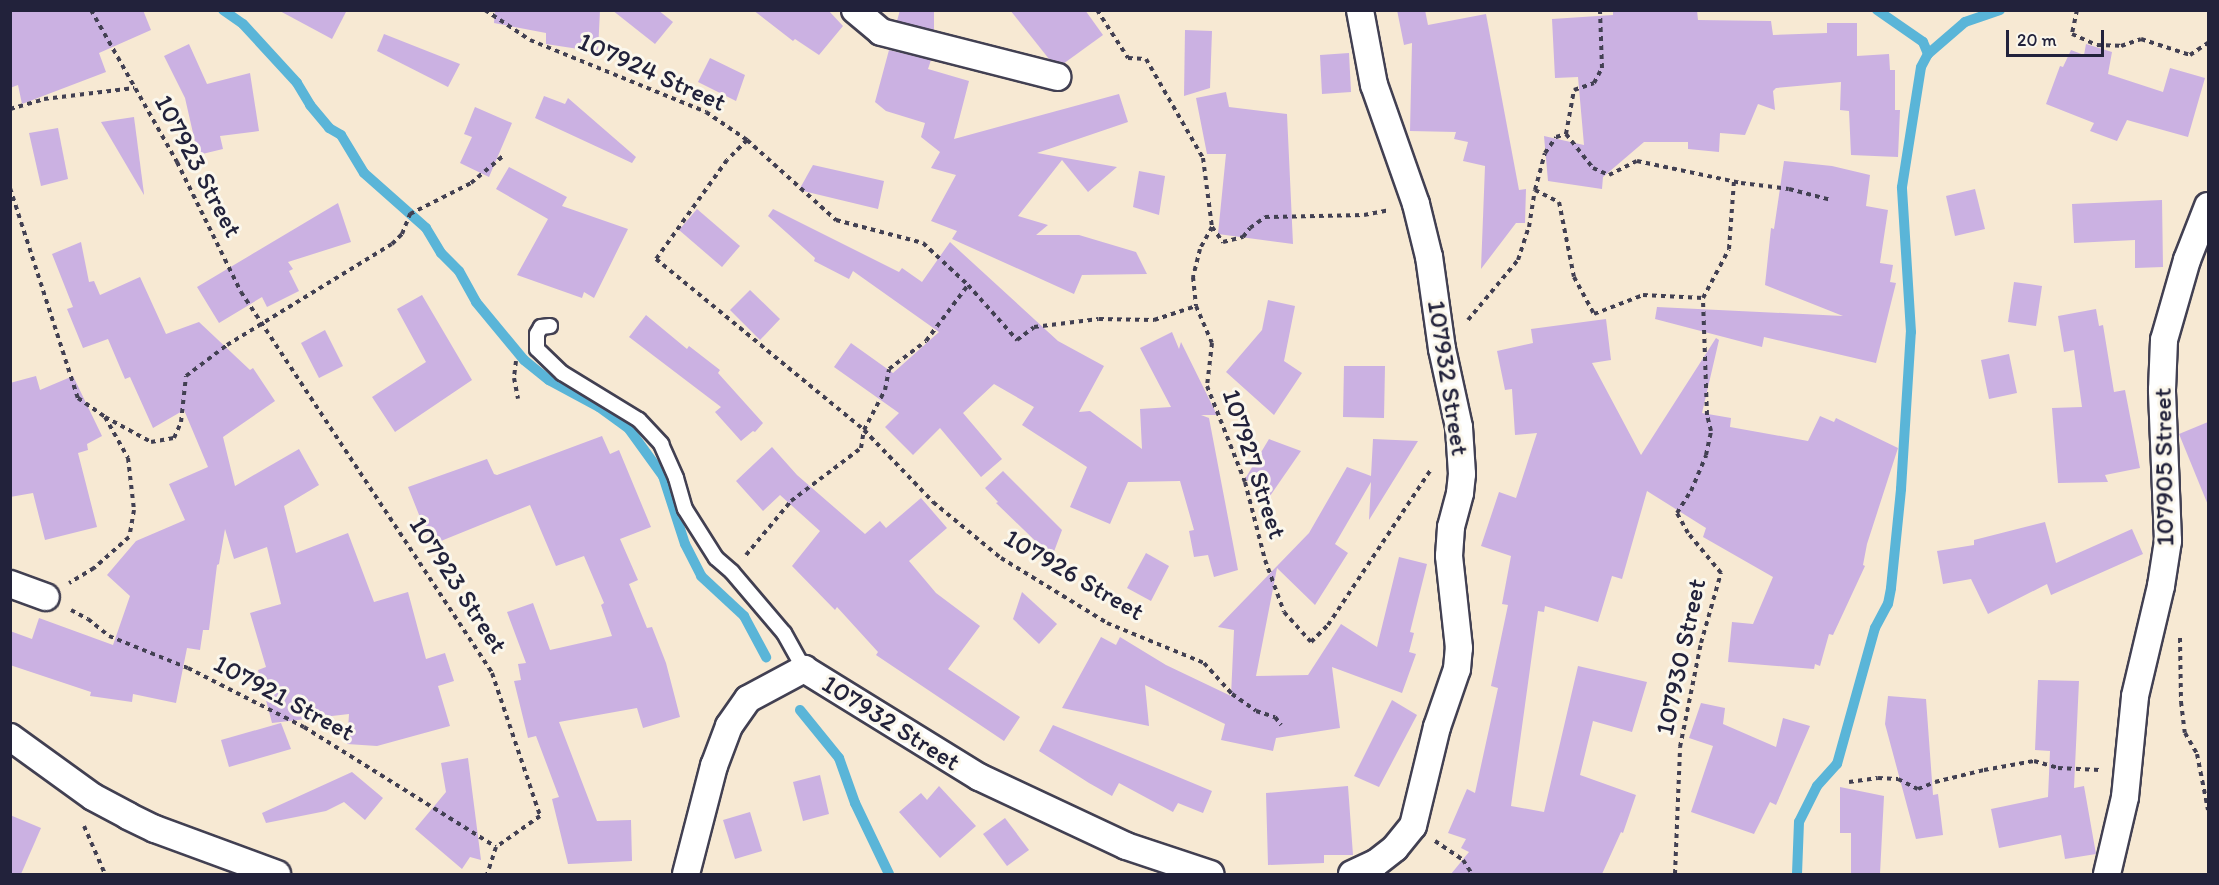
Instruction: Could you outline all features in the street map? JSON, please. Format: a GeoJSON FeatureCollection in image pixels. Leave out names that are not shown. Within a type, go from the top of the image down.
{"type":"FeatureCollection","features":[{"type":"Feature","properties":{"kind":"street"},"geometry":{"type":"LineString","coordinates":[[855,10],[881,32],[1057,77]]}},
{"type":"Feature","properties":{"kind":"street","name":"107932 Street"},"geometry":{"type":"LineString","coordinates":[[1352,874],[1376,863],[1395,848],[1413,826],[1437,727],[1457,669],[1459,648],[1449,556],[1451,527],[1460,493],[1462,474],[1459,427],[1443,349],[1429,257],[1416,204],[1374,85],[1360,10]]}},
{"type":"Feature","properties":{"kind":"street","name":"107905 Street"},"geometry":{"type":"LineString","coordinates":[[2108,874],[2125,797],[2135,696],[2161,586],[2168,541],[2162,390],[2164,340],[2187,260],[2208,206]]}},
{"type":"Feature","properties":{"kind":"street"},"geometry":{"type":"LineString","coordinates":[[10,584],[46,597]]}},
{"type":"Feature","properties":{"kind":"street","name":"107932 Street"},"geometry":{"type":"LineString","coordinates":[[686,874],[714,766],[729,726],[748,699],[804,669],[880,714],[921,744],[979,777],[1126,846],[1210,874]]}},
{"type":"Feature","properties":{"kind":"street"},"geometry":{"type":"LineString","coordinates":[[10,737],[93,797],[128,816],[155,829],[277,874]]}},
{"type":"Feature","properties":{"kind":"lane"},"geometry":{"type":"LineString","coordinates":[[550,326],[541,327],[537,334],[537,349],[562,373],[639,420],[661,444],[676,478],[685,509],[716,558],[732,572],[784,633],[804,669]]}},
{"type":"Feature","properties":{"kind":"path","name":"107923 Street"},"geometry":{"type":"LineString","coordinates":[[91,10],[177,162],[241,292],[492,673],[540,816],[496,847]]}},
{"type":"Feature","properties":{"kind":"path","name":"107924 Street"},"geometry":{"type":"LineString","coordinates":[[485,10],[530,40],[706,112],[747,140],[836,220],[923,243],[968,285],[1017,340],[1034,327],[1099,319],[1154,320],[1196,306]]}},
{"type":"Feature","properties":{"kind":"path"},"geometry":{"type":"LineString","coordinates":[[1097,10],[1128,58],[1146,59],[1203,158],[1212,227],[1224,242],[1243,237],[1250,228],[1265,217],[1364,215],[1416,204]]}},
{"type":"Feature","properties":{"kind":"path"},"geometry":{"type":"LineString","coordinates":[[1600,10],[1602,68],[1594,83],[1574,90],[1566,135],[1593,168],[1608,175],[1636,162],[1789,189],[1831,200]]}},
{"type":"Feature","properties":{"kind":"path"},"geometry":{"type":"LineString","coordinates":[[2077,10],[2072,34],[2097,45],[2121,46],[2141,39],[2190,55],[2208,43]]}},
{"type":"Feature","properties":{"kind":"path","name":"107923 Street"},"geometry":{"type":"LineString","coordinates":[[10,109],[44,99],[134,88]]}},
{"type":"Feature","properties":{"kind":"path"},"geometry":{"type":"LineString","coordinates":[[1443,349],[1506,278],[1518,260],[1529,227],[1535,190],[1545,153],[1556,136],[1566,135]]}},
{"type":"Feature","properties":{"kind":"path","name":"107926 Street"},"geometry":{"type":"LineString","coordinates":[[747,140],[727,160],[656,259],[864,430],[933,502],[1001,558],[1107,623],[1204,663],[1232,694],[1256,711],[1275,717],[1281,725]]}},
{"type":"Feature","properties":{"kind":"path"},"geometry":{"type":"LineString","coordinates":[[10,188],[78,398],[105,417],[151,442],[174,438],[181,422],[186,376],[227,345],[392,244],[402,234],[410,214],[471,183],[503,156]]}},
{"type":"Feature","properties":{"kind":"path"},"geometry":{"type":"LineString","coordinates":[[1535,190],[1559,202],[1574,277],[1594,314],[1643,295],[1703,298],[1729,249],[1734,180]]}},
{"type":"Feature","properties":{"kind":"path","name":"107927 Street"},"geometry":{"type":"LineString","coordinates":[[1212,227],[1200,249],[1193,277],[1196,306],[1212,343],[1207,386],[1245,482],[1265,560],[1284,612],[1311,642],[1328,625],[1433,466]]}},
{"type":"Feature","properties":{"kind":"path"},"geometry":{"type":"LineString","coordinates":[[732,572],[790,501],[861,448],[864,430],[885,390],[889,369],[926,341],[968,285]]}},
{"type":"Feature","properties":{"kind":"path","name":"107930 Street"},"geometry":{"type":"LineString","coordinates":[[1675,874],[1680,747],[1701,643],[1721,573],[1688,533],[1677,513],[1691,491],[1706,455],[1711,431],[1707,415],[1703,298]]}},
{"type":"Feature","properties":{"kind":"path"},"geometry":{"type":"LineString","coordinates":[[46,597],[94,568],[129,537],[134,510],[128,458],[105,417]]}},
{"type":"Feature","properties":{"kind":"path","name":"107921 Street"},"geometry":{"type":"LineString","coordinates":[[46,597],[88,619],[109,636],[188,668],[304,727],[496,847]]}},
{"type":"Feature","properties":{"kind":"path"},"geometry":{"type":"LineString","coordinates":[[2180,635],[2181,702],[2185,733],[2197,754],[2208,810]]}},
{"type":"Feature","properties":{"kind":"path"},"geometry":{"type":"LineString","coordinates":[[1850,782],[1878,778],[1898,779],[1918,789],[1964,775],[2034,761],[2058,768],[2127,772]]}},
{"type":"Feature","properties":{"kind":"path"},"geometry":{"type":"LineString","coordinates":[[1413,826],[1463,860],[1472,874]]}},
{"type":"Feature","properties":{"kind":"path"},"geometry":{"type":"LineString","coordinates":[[488,874],[496,847]]}},
{"type":"Feature","properties":{"kind":"building"},"geometry":{"type":"Polygon","coordinates":[[[10,10],[143,10],[151,30],[99,53],[106,72],[22,104],[18,85],[10,88],[10,10]]]}},
{"type":"Feature","properties":{"kind":"building"},"geometry":{"type":"Polygon","coordinates":[[[278,10],[347,10],[332,39],[278,10]]]}},
{"type":"Feature","properties":{"kind":"building"},"geometry":{"type":"Polygon","coordinates":[[[495,10],[600,10],[598,52],[546,44],[546,33],[494,23],[495,10]]]}},
{"type":"Feature","properties":{"kind":"building"},"geometry":{"type":"Polygon","coordinates":[[[612,10],[658,10],[673,22],[655,44],[612,10]]]}},
{"type":"Feature","properties":{"kind":"building"},"geometry":{"type":"Polygon","coordinates":[[[753,10],[828,10],[843,26],[819,55],[795,39],[793,41],[753,10]]]}},
{"type":"Feature","properties":{"kind":"building"},"geometry":{"type":"Polygon","coordinates":[[[900,10],[934,10],[934,30],[897,21],[900,10]]]}},
{"type":"Feature","properties":{"kind":"building"},"geometry":{"type":"Polygon","coordinates":[[[1010,10],[1085,10],[1103,35],[1063,64],[1049,59],[1010,10]]]}},
{"type":"Feature","properties":{"kind":"building"},"geometry":{"type":"Polygon","coordinates":[[[1397,10],[1425,10],[1428,25],[1486,14],[1519,190],[1526,189],[1525,223],[1516,223],[1481,269],[1485,166],[1463,161],[1468,142],[1454,139],[1456,132],[1410,131],[1412,43],[1404,45],[1397,10]]]}},
{"type":"Feature","properties":{"kind":"building"},"geometry":{"type":"Polygon","coordinates":[[[1613,10],[1697,10],[1698,20],[1771,21],[1773,35],[1827,33],[1827,23],[1857,23],[1857,56],[1889,54],[1890,70],[1895,70],[1895,110],[1900,110],[1898,157],[1851,155],[1849,111],[1840,110],[1841,82],[1776,88],[1773,91],[1775,110],[1758,104],[1745,135],[1720,133],[1719,152],[1688,149],[1688,142],[1644,142],[1603,177],[1602,189],[1548,181],[1544,136],[1584,145],[1578,77],[1555,78],[1552,19],[1613,15],[1613,10]]]}},
{"type":"Feature","properties":{"kind":"building"},"geometry":{"type":"Polygon","coordinates":[[[1185,30],[1212,31],[1210,88],[1184,96],[1185,30]]]}},
{"type":"Feature","properties":{"kind":"building"},"geometry":{"type":"Polygon","coordinates":[[[384,34],[460,64],[448,87],[377,51],[384,34]]]}},
{"type":"Feature","properties":{"kind":"building"},"geometry":{"type":"Polygon","coordinates":[[[189,44],[207,84],[250,73],[259,131],[220,136],[223,149],[198,155],[185,98],[164,56],[189,44]]]}},
{"type":"Feature","properties":{"kind":"building"},"geometry":{"type":"Polygon","coordinates":[[[2086,44],[2112,52],[2108,74],[2163,92],[2170,68],[2205,78],[2188,137],[2127,120],[2117,141],[2090,131],[2094,123],[2046,104],[2060,66],[2063,67],[2071,50],[2084,55],[2086,44]]]}},
{"type":"Feature","properties":{"kind":"building"},"geometry":{"type":"Polygon","coordinates":[[[889,50],[931,60],[928,69],[969,81],[954,139],[1119,94],[1128,122],[1037,153],[1117,167],[1088,192],[1062,160],[1018,216],[1048,225],[1036,235],[1079,235],[1136,252],[1147,274],[1082,275],[1074,294],[952,239],[957,231],[931,221],[956,175],[931,168],[940,152],[921,137],[925,123],[886,111],[875,102],[889,50]]]}},
{"type":"Feature","properties":{"kind":"building"},"geometry":{"type":"Polygon","coordinates":[[[1349,53],[1351,92],[1322,94],[1320,55],[1349,53]]]}},
{"type":"Feature","properties":{"kind":"building"},"geometry":{"type":"Polygon","coordinates":[[[710,58],[745,75],[736,101],[698,82],[710,58]]]}},
{"type":"Feature","properties":{"kind":"building"},"geometry":{"type":"Polygon","coordinates":[[[1226,92],[1229,107],[1287,114],[1293,244],[1218,234],[1226,154],[1207,154],[1196,98],[1226,92]]]}},
{"type":"Feature","properties":{"kind":"building"},"geometry":{"type":"Polygon","coordinates":[[[544,96],[565,104],[568,98],[636,157],[632,163],[535,118],[544,96]]]}},
{"type":"Feature","properties":{"kind":"building"},"geometry":{"type":"Polygon","coordinates":[[[475,107],[512,123],[489,177],[460,163],[472,137],[464,134],[475,107]]]}},
{"type":"Feature","properties":{"kind":"building"},"geometry":{"type":"Polygon","coordinates":[[[134,117],[144,194],[144,195],[101,122],[134,117]]]}},
{"type":"Feature","properties":{"kind":"building"},"geometry":{"type":"Polygon","coordinates":[[[58,128],[68,179],[41,186],[29,133],[58,128]]]}},
{"type":"Feature","properties":{"kind":"building"},"geometry":{"type":"Polygon","coordinates":[[[1784,161],[1832,166],[1870,175],[1866,206],[1888,210],[1880,263],[1893,265],[1890,282],[1896,283],[1876,363],[1764,337],[1762,347],[1655,319],[1657,307],[1843,316],[1765,285],[1771,228],[1774,229],[1784,161]]]}},
{"type":"Feature","properties":{"kind":"building"},"geometry":{"type":"Polygon","coordinates":[[[813,165],[884,181],[878,209],[799,190],[813,165]]]}},
{"type":"Feature","properties":{"kind":"building"},"geometry":{"type":"Polygon","coordinates":[[[509,167],[567,197],[562,206],[628,229],[594,298],[584,292],[582,298],[517,275],[548,219],[496,189],[509,167]]]}},
{"type":"Feature","properties":{"kind":"building"},"geometry":{"type":"Polygon","coordinates":[[[1139,171],[1165,176],[1159,215],[1133,207],[1139,171]]]}},
{"type":"Feature","properties":{"kind":"building"},"geometry":{"type":"Polygon","coordinates":[[[1975,189],[1985,229],[1955,236],[1946,196],[1975,189]]]}},
{"type":"Feature","properties":{"kind":"building"},"geometry":{"type":"Polygon","coordinates":[[[2162,200],[2163,267],[2135,268],[2135,240],[2074,243],[2072,204],[2162,200]]]}},
{"type":"Feature","properties":{"kind":"building"},"geometry":{"type":"Polygon","coordinates":[[[338,203],[351,242],[288,262],[293,269],[289,271],[299,291],[267,307],[262,297],[219,323],[197,287],[338,203]]]}},
{"type":"Feature","properties":{"kind":"building"},"geometry":{"type":"Polygon","coordinates":[[[697,209],[740,246],[722,267],[679,230],[697,209]]]}},
{"type":"Feature","properties":{"kind":"building"},"geometry":{"type":"Polygon","coordinates":[[[773,209],[899,272],[902,268],[922,282],[950,242],[1058,341],[1104,366],[1079,412],[1090,411],[1142,449],[1140,409],[1171,407],[1140,348],[1172,332],[1179,349],[1181,342],[1217,415],[1201,415],[1209,418],[1238,570],[1214,577],[1208,555],[1194,557],[1189,531],[1194,530],[1180,481],[1128,482],[1110,524],[1070,507],[1087,467],[1022,425],[1034,407],[994,384],[963,413],[1002,459],[981,477],[940,428],[913,455],[885,427],[899,413],[834,367],[851,343],[893,373],[939,332],[853,271],[849,279],[814,261],[815,258],[768,216],[773,209]]]}},
{"type":"Feature","properties":{"kind":"building"},"geometry":{"type":"Polygon","coordinates":[[[81,242],[89,282],[94,281],[100,295],[140,277],[166,334],[199,322],[250,370],[253,368],[275,401],[223,437],[235,486],[299,449],[319,485],[284,506],[296,553],[348,533],[374,602],[408,592],[426,659],[445,653],[454,681],[438,686],[450,726],[377,746],[347,744],[349,714],[272,723],[258,670],[266,667],[250,613],[281,604],[267,547],[234,559],[225,529],[217,565],[209,630],[203,630],[200,650],[187,648],[176,703],[133,694],[132,702],[90,696],[91,692],[10,665],[10,631],[32,639],[39,618],[113,645],[130,596],[107,575],[136,541],[185,520],[169,484],[208,467],[184,410],[153,428],[130,377],[125,379],[108,339],[83,348],[67,309],[73,307],[52,254],[81,242]]]}},
{"type":"Feature","properties":{"kind":"building"},"geometry":{"type":"Polygon","coordinates":[[[2014,282],[2042,286],[2036,326],[2008,322],[2014,282]]]}},
{"type":"Feature","properties":{"kind":"building"},"geometry":{"type":"Polygon","coordinates":[[[750,290],[780,319],[760,340],[730,310],[750,290]]]}},
{"type":"Feature","properties":{"kind":"building"},"geometry":{"type":"Polygon","coordinates":[[[422,295],[472,380],[395,432],[372,397],[426,362],[397,309],[422,295]]]}},
{"type":"Feature","properties":{"kind":"building"},"geometry":{"type":"Polygon","coordinates":[[[1268,300],[1295,306],[1284,361],[1302,373],[1274,415],[1226,372],[1262,330],[1268,300]]]}},
{"type":"Feature","properties":{"kind":"building"},"geometry":{"type":"Polygon","coordinates":[[[2096,309],[2099,326],[2103,325],[2114,392],[2125,390],[2140,468],[2105,475],[2108,482],[2058,483],[2052,408],[2082,407],[2074,350],[2064,352],[2058,316],[2096,309]]]}},
{"type":"Feature","properties":{"kind":"building"},"geometry":{"type":"Polygon","coordinates":[[[646,315],[687,349],[689,346],[720,370],[718,373],[763,423],[755,432],[753,431],[741,441],[715,412],[721,407],[629,337],[646,315]]]}},
{"type":"Feature","properties":{"kind":"building"},"geometry":{"type":"Polygon","coordinates":[[[1606,319],[1611,360],[1592,363],[1641,455],[1716,338],[1719,340],[1702,413],[1731,418],[1730,427],[1808,441],[1820,416],[1834,422],[1836,418],[1898,448],[1867,544],[1863,565],[1865,566],[1833,635],[1829,634],[1820,666],[1815,664],[1814,669],[1728,662],[1732,622],[1753,624],[1773,577],[1703,537],[1706,528],[1647,491],[1622,579],[1612,576],[1598,622],[1545,606],[1544,612],[1538,611],[1511,806],[1544,812],[1578,666],[1647,682],[1632,732],[1593,721],[1580,775],[1636,795],[1623,833],[1621,832],[1602,874],[1451,874],[1469,852],[1461,848],[1466,839],[1448,833],[1467,789],[1475,793],[1498,688],[1491,686],[1508,605],[1502,604],[1511,556],[1481,546],[1499,492],[1516,498],[1537,433],[1515,435],[1512,389],[1505,390],[1497,351],[1533,343],[1531,329],[1606,319]]]}},
{"type":"Feature","properties":{"kind":"building"},"geometry":{"type":"Polygon","coordinates":[[[325,330],[343,366],[319,378],[301,343],[325,330]]]}},
{"type":"Feature","properties":{"kind":"building"},"geometry":{"type":"Polygon","coordinates":[[[2009,354],[2017,393],[1989,399],[1981,360],[2009,354]]]}},
{"type":"Feature","properties":{"kind":"building"},"geometry":{"type":"Polygon","coordinates":[[[1344,366],[1385,366],[1384,418],[1343,417],[1344,366]]]}},
{"type":"Feature","properties":{"kind":"building"},"geometry":{"type":"Polygon","coordinates":[[[36,376],[40,390],[73,376],[102,436],[87,444],[88,450],[78,453],[97,527],[45,540],[33,493],[10,497],[10,383],[36,376]]]}},
{"type":"Feature","properties":{"kind":"building"},"geometry":{"type":"Polygon","coordinates":[[[2208,422],[2208,505],[2179,434],[2208,422]]]}},
{"type":"Feature","properties":{"kind":"building"},"geometry":{"type":"Polygon","coordinates":[[[602,436],[610,454],[619,450],[651,527],[620,539],[638,580],[629,584],[647,628],[652,627],[666,663],[680,717],[643,728],[637,708],[559,722],[597,821],[631,820],[632,861],[568,864],[552,799],[559,797],[536,736],[528,738],[514,681],[521,680],[518,664],[526,663],[507,612],[533,603],[550,650],[612,636],[601,605],[604,603],[584,556],[556,566],[530,505],[431,545],[408,487],[487,459],[494,474],[497,475],[602,436]]]}},
{"type":"Feature","properties":{"kind":"building"},"geometry":{"type":"Polygon","coordinates":[[[1269,439],[1301,451],[1270,496],[1245,479],[1269,439]]]}},
{"type":"Feature","properties":{"kind":"building"},"geometry":{"type":"Polygon","coordinates":[[[1373,439],[1418,441],[1369,520],[1371,482],[1335,544],[1348,553],[1315,605],[1277,568],[1256,676],[1308,675],[1341,624],[1377,647],[1399,557],[1427,564],[1410,632],[1414,633],[1409,652],[1416,654],[1402,693],[1332,667],[1340,728],[1276,738],[1273,751],[1221,740],[1225,724],[1145,685],[1149,726],[1062,708],[1101,637],[1116,645],[1120,637],[1166,665],[1231,696],[1234,630],[1218,627],[1309,533],[1347,467],[1371,476],[1373,439]]]}},
{"type":"Feature","properties":{"kind":"building"},"geometry":{"type":"Polygon","coordinates":[[[772,447],[797,475],[865,534],[880,521],[886,528],[921,498],[947,528],[909,561],[936,593],[980,626],[948,669],[1020,717],[1004,741],[876,655],[878,652],[837,607],[835,610],[792,566],[820,531],[780,495],[763,511],[736,481],[772,447]]]}},
{"type":"Feature","properties":{"kind":"building"},"geometry":{"type":"Polygon","coordinates":[[[1003,471],[1062,530],[1052,557],[996,503],[998,502],[985,488],[1003,471]]]}},
{"type":"Feature","properties":{"kind":"building"},"geometry":{"type":"Polygon","coordinates":[[[2045,522],[2056,563],[2132,529],[2143,554],[2051,595],[2047,584],[1988,614],[1971,579],[1943,584],[1937,551],[1974,545],[1974,540],[2045,522]]]}},
{"type":"Feature","properties":{"kind":"building"},"geometry":{"type":"Polygon","coordinates":[[[1146,553],[1169,566],[1151,601],[1127,588],[1146,553]]]}},
{"type":"Feature","properties":{"kind":"building"},"geometry":{"type":"Polygon","coordinates":[[[1022,592],[1057,624],[1039,644],[1013,619],[1022,592]]]}},
{"type":"Feature","properties":{"kind":"building"},"geometry":{"type":"Polygon","coordinates":[[[2038,680],[2079,681],[2074,788],[2084,786],[2096,854],[2065,859],[2061,835],[1999,848],[1991,809],[2048,797],[2050,751],[2035,750],[2038,680]]]}},
{"type":"Feature","properties":{"kind":"building"},"geometry":{"type":"Polygon","coordinates":[[[1888,696],[1926,699],[1933,795],[1938,794],[1943,835],[1916,839],[1885,724],[1888,696]]]}},
{"type":"Feature","properties":{"kind":"building"},"geometry":{"type":"Polygon","coordinates":[[[1392,700],[1417,715],[1379,787],[1354,776],[1392,700]]]}},
{"type":"Feature","properties":{"kind":"building"},"geometry":{"type":"Polygon","coordinates":[[[1701,703],[1725,708],[1723,724],[1776,747],[1783,718],[1810,726],[1776,805],[1770,802],[1754,834],[1691,812],[1713,746],[1689,738],[1701,703]]]}},
{"type":"Feature","properties":{"kind":"building"},"geometry":{"type":"Polygon","coordinates":[[[281,723],[291,749],[229,767],[221,740],[281,723]]]}},
{"type":"Feature","properties":{"kind":"building"},"geometry":{"type":"Polygon","coordinates":[[[1053,725],[1212,791],[1203,813],[1178,803],[1173,812],[1119,783],[1112,796],[1089,783],[1039,751],[1053,725]]]}},
{"type":"Feature","properties":{"kind":"building"},"geometry":{"type":"Polygon","coordinates":[[[468,758],[481,860],[470,857],[462,869],[415,829],[446,792],[441,763],[468,758]]]}},
{"type":"Feature","properties":{"kind":"building"},"geometry":{"type":"Polygon","coordinates":[[[352,772],[383,798],[365,820],[344,802],[326,811],[266,823],[262,813],[352,772]]]}},
{"type":"Feature","properties":{"kind":"building"},"geometry":{"type":"Polygon","coordinates":[[[820,775],[829,814],[803,821],[793,782],[820,775]]]}},
{"type":"Feature","properties":{"kind":"building"},"geometry":{"type":"Polygon","coordinates":[[[939,786],[976,826],[940,858],[899,812],[921,793],[927,800],[939,786]]]}},
{"type":"Feature","properties":{"kind":"building"},"geometry":{"type":"Polygon","coordinates":[[[1348,786],[1353,855],[1324,855],[1324,863],[1268,865],[1266,793],[1348,786]]]}},
{"type":"Feature","properties":{"kind":"building"},"geometry":{"type":"Polygon","coordinates":[[[1840,787],[1884,796],[1880,874],[1851,874],[1851,833],[1840,833],[1840,787]]]}},
{"type":"Feature","properties":{"kind":"building"},"geometry":{"type":"Polygon","coordinates":[[[750,812],[762,851],[735,859],[723,820],[750,812]]]}},
{"type":"Feature","properties":{"kind":"building"},"geometry":{"type":"Polygon","coordinates":[[[10,815],[41,828],[21,874],[10,874],[10,815]]]}},
{"type":"Feature","properties":{"kind":"building"},"geometry":{"type":"Polygon","coordinates":[[[1005,818],[1029,850],[1007,866],[983,834],[1005,818]]]}},
{"type":"Feature","properties":{"kind":"waterway"},"geometry":{"type":"LineString","coordinates":[[223,10],[243,24],[297,83],[310,105],[329,128],[341,135],[364,173],[426,228],[441,253],[459,271],[476,302],[524,360],[549,380],[599,407],[629,429],[663,476],[685,544],[701,576],[744,616],[766,657]]}},
{"type":"Feature","properties":{"kind":"waterway"},"geometry":{"type":"LineString","coordinates":[[1877,10],[1923,42],[1928,54]]}},
{"type":"Feature","properties":{"kind":"waterway"},"geometry":{"type":"LineString","coordinates":[[1797,874],[1799,822],[1817,786],[1837,764],[1875,628],[1888,604],[1891,588],[1901,489],[1911,332],[1902,187],[1921,67],[1928,54],[1965,22],[2000,10]]}},
{"type":"Feature","properties":{"kind":"waterway"},"geometry":{"type":"LineString","coordinates":[[800,710],[839,758],[855,803],[889,874]]}}]}
